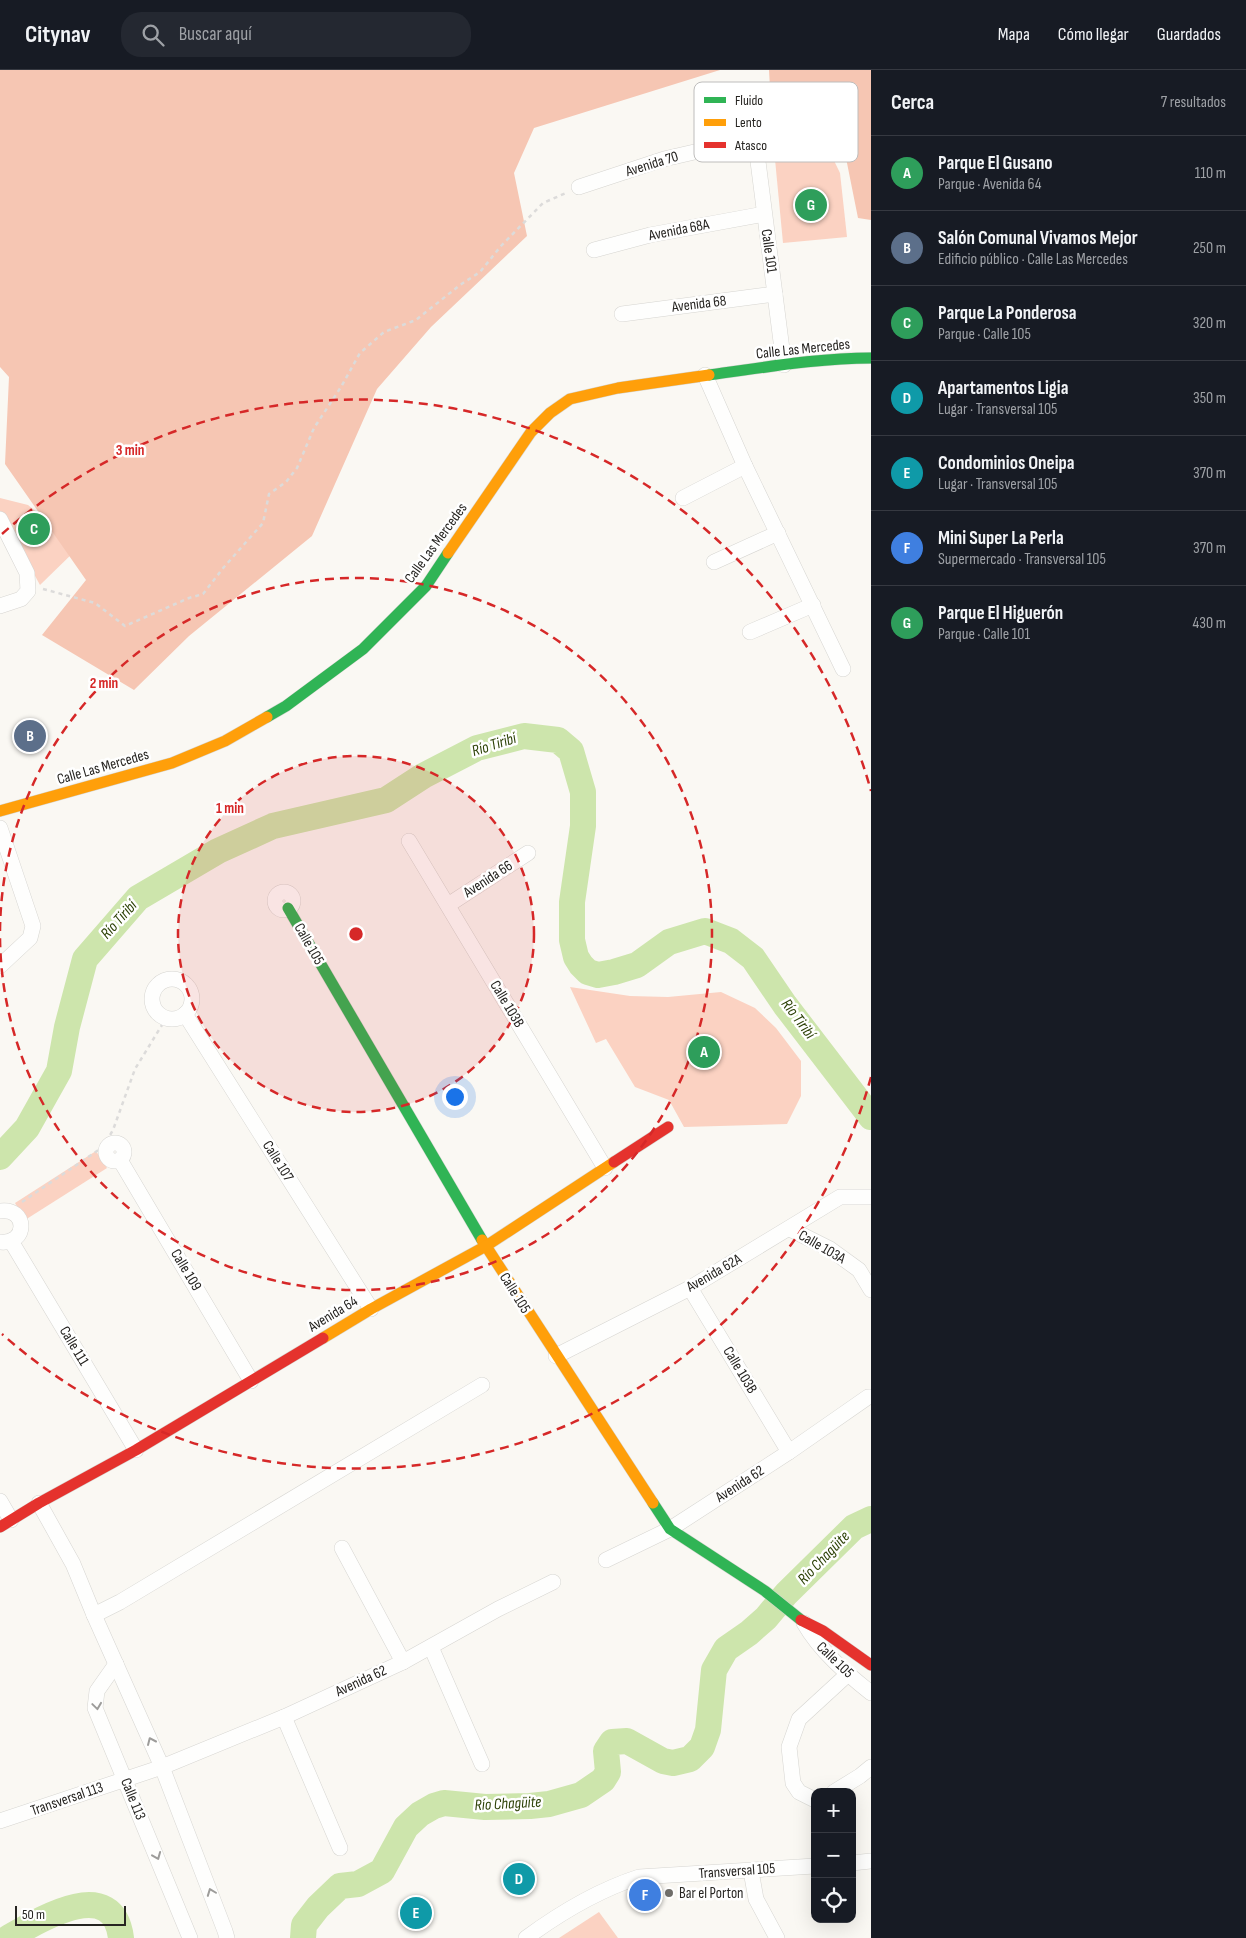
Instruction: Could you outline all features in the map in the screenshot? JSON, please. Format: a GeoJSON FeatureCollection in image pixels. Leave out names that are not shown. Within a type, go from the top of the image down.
{"type":"FeatureCollection","features":[{"type":"Feature","properties":{"kind":"street","name":"Avenida 70"},"geometry":{"type":"LineString","coordinates":[[579,187],[664,159],[694,152]]}},
{"type":"Feature","properties":{"kind":"street","name":"Calle 101"},"geometry":{"type":"LineString","coordinates":[[758,162],[784,364]]}},
{"type":"Feature","properties":{"kind":"street","name":"Avenida 68A"},"geometry":{"type":"LineString","coordinates":[[594,250],[650,235],[764,214]]}},
{"type":"Feature","properties":{"kind":"street","name":"Avenida 68"},"geometry":{"type":"LineString","coordinates":[[622,314],[775,294]]}},
{"type":"Feature","properties":{"kind":"street","name":"Calle Las Mercedes"},"geometry":{"type":"LineString","coordinates":[[0,811],[172,763],[225,741],[286,706],[363,650],[426,586],[532,432],[550,413],[570,400],[618,388],[784,364],[871,358]]}},
{"type":"Feature","properties":{"kind":"street"},"geometry":{"type":"LineString","coordinates":[[705,376],[843,669]]}},
{"type":"Feature","properties":{"kind":"street"},"geometry":{"type":"LineString","coordinates":[[683,498],[746,466]]}},
{"type":"Feature","properties":{"kind":"street"},"geometry":{"type":"LineString","coordinates":[[0,519],[27,573],[28,591],[21,599],[0,606]]}},
{"type":"Feature","properties":{"kind":"street"},"geometry":{"type":"LineString","coordinates":[[714,562],[778,533]]}},
{"type":"Feature","properties":{"kind":"street"},"geometry":{"type":"LineString","coordinates":[[750,632],[813,605]]}},
{"type":"Feature","properties":{"kind":"street"},"geometry":{"type":"LineString","coordinates":[[0,828],[33,926],[30,938],[0,966]]}},
{"type":"Feature","properties":{"kind":"street","name":"Calle 103B"},"geometry":{"type":"LineString","coordinates":[[408,842],[448,905],[605,1168]]}},
{"type":"Feature","properties":{"kind":"street","name":"Avenida 66"},"geometry":{"type":"LineString","coordinates":[[448,905],[528,853]]}},
{"type":"Feature","properties":{"kind":"street","name":"Calle 105"},"geometry":{"type":"LineString","coordinates":[[288,908],[486,1246],[670,1529],[774,1598],[804,1623],[823,1631],[871,1665]]}},
{"type":"Feature","properties":{"kind":"street","name":"Calle 107"},"geometry":{"type":"LineString","coordinates":[[185,1014],[371,1308]]}},
{"type":"Feature","properties":{"kind":"street","name":"Avenida 64"},"geometry":{"type":"LineString","coordinates":[[6,1524],[39,1503],[136,1450],[371,1308],[486,1246],[668,1127]]}},
{"type":"Feature","properties":{"kind":"street","name":"Calle 109"},"geometry":{"type":"LineString","coordinates":[[120,1160],[251,1380]]}},
{"type":"Feature","properties":{"kind":"street","name":"Avenida 62A"},"geometry":{"type":"LineString","coordinates":[[556,1356],[690,1288],[840,1197],[871,1198]]}},
{"type":"Feature","properties":{"kind":"street","name":"Calle 111"},"geometry":{"type":"LineString","coordinates":[[0,1211],[12,1212],[19,1219],[21,1229],[16,1239],[6,1242],[136,1450]]}},
{"type":"Feature","properties":{"kind":"street","name":"Calle 103A"},"geometry":{"type":"LineString","coordinates":[[790,1229],[830,1249],[859,1270],[871,1290]]}},
{"type":"Feature","properties":{"kind":"street","name":"Calle 103B"},"geometry":{"type":"LineString","coordinates":[[690,1288],[789,1452]]}},
{"type":"Feature","properties":{"kind":"street"},"geometry":{"type":"LineString","coordinates":[[94,1615],[128,1597],[482,1385]]}},
{"type":"Feature","properties":{"kind":"street","name":"Avenida 62"},"geometry":{"type":"LineString","coordinates":[[606,1560],[670,1529],[789,1452],[870,1395]]}},
{"type":"Feature","properties":{"kind":"street"},"geometry":{"type":"LineString","coordinates":[[0,1502],[6,1524]]}},
{"type":"Feature","properties":{"kind":"street"},"geometry":{"type":"LineString","coordinates":[[39,1503],[73,1564],[162,1767],[225,1931],[226,1938]]}},
{"type":"Feature","properties":{"kind":"street"},"geometry":{"type":"LineString","coordinates":[[342,1548],[403,1662]]}},
{"type":"Feature","properties":{"kind":"street","name":"Avenida 62"},"geometry":{"type":"LineString","coordinates":[[162,1767],[284,1717],[403,1662],[498,1609],[553,1582]]}},
{"type":"Feature","properties":{"kind":"street","name":"Calle 105"},"geometry":{"type":"LineString","coordinates":[[804,1623],[813,1638],[848,1674],[871,1693]]}},
{"type":"Feature","properties":{"kind":"street"},"geometry":{"type":"LineString","coordinates":[[430,1647],[482,1764]]}},
{"type":"Feature","properties":{"kind":"street","name":"Calle 113"},"geometry":{"type":"LineString","coordinates":[[116,1664],[96,1691],[95,1708],[190,1938]]}},
{"type":"Feature","properties":{"kind":"street"},"geometry":{"type":"LineString","coordinates":[[811,1798],[799,1792],[793,1784],[789,1747],[799,1719],[848,1674]]}},
{"type":"Feature","properties":{"kind":"street"},"geometry":{"type":"LineString","coordinates":[[284,1717],[340,1848]]}},
{"type":"Feature","properties":{"kind":"street","name":"Transversal 113"},"geometry":{"type":"LineString","coordinates":[[0,1821],[162,1767]]}},
{"type":"Feature","properties":{"kind":"street"},"geometry":{"type":"LineString","coordinates":[[840,1788],[871,1767]]}},
{"type":"Feature","properties":{"kind":"street"},"geometry":{"type":"LineString","coordinates":[[856,1863],[871,1861]]}},
{"type":"Feature","properties":{"kind":"street","name":"Transversal 105"},"geometry":{"type":"LineString","coordinates":[[526,1938],[561,1914],[621,1883],[639,1877],[811,1866]]}},
{"type":"Feature","properties":{"kind":"street"},"geometry":{"type":"LineString","coordinates":[[751,1871],[756,1899],[777,1938]]}},
{"type":"Feature","properties":{"kind":"path"},"geometry":{"type":"LineString","coordinates":[[28,591],[46,589],[95,603],[125,626],[189,598],[203,594],[263,523],[269,494],[286,482],[297,468],[314,428],[341,387],[360,353],[384,332],[416,320],[460,285],[480,272],[500,246],[543,203],[579,187]]}},
{"type":"Feature","properties":{"kind":"path"},"geometry":{"type":"LineString","coordinates":[[22,1202],[103,1147],[113,1130],[135,1069],[162,1025]]}},
{"type":"Feature","properties":{"kind":"shaded area"},"geometry":{"type":"Polygon","coordinates":[[[0,70],[720,70],[534,128],[514,173],[527,236],[431,327],[377,389],[312,536],[189,636],[134,690],[42,635],[86,580],[5,464],[9,377],[0,367],[0,70]]]}},
{"type":"Feature","properties":{"kind":"shaded area"},"geometry":{"type":"Polygon","coordinates":[[[769,70],[871,70],[871,220],[858,218],[847,162],[858,162],[858,82],[770,82],[769,70]]]}},
{"type":"Feature","properties":{"kind":"shaded area"},"geometry":{"type":"Polygon","coordinates":[[[775,162],[835,162],[840,173],[847,237],[783,243],[775,162]]]}},
{"type":"Feature","properties":{"kind":"shaded area"},"geometry":{"type":"Polygon","coordinates":[[[0,498],[28,505],[79,547],[40,585],[0,512],[0,498]]]}},
{"type":"Feature","properties":{"kind":"shaded area"},"geometry":{"type":"Polygon","coordinates":[[[570,987],[630,996],[668,997],[721,992],[755,1008],[776,1028],[801,1061],[801,1096],[787,1124],[684,1127],[669,1100],[635,1087],[606,1039],[596,1043],[570,987]]]}},
{"type":"Feature","properties":{"kind":"shaded area"},"geometry":{"type":"Polygon","coordinates":[[[96,1151],[107,1168],[25,1220],[15,1203],[96,1151]]]}},
{"type":"Feature","properties":{"kind":"shaded area"},"geometry":{"type":"Polygon","coordinates":[[[599,1912],[618,1938],[559,1938],[599,1912]]]}},
{"type":"Feature","properties":{"kind":"waterway","name":"Río Tiribí"},"geometry":{"type":"LineString","coordinates":[[0,1157],[27,1128],[59,1071],[67,1027],[85,959],[138,898],[218,851],[273,826],[386,800],[423,776],[477,748],[524,736],[558,740],[571,751],[583,792],[583,826],[572,902],[572,940],[576,957],[581,965],[588,972],[598,975],[614,972],[637,965],[669,942],[705,931],[731,941],[753,958],[785,1005],[871,1117]]}},
{"type":"Feature","properties":{"kind":"waterway","name":"Río Chagüite"},"geometry":{"type":"LineString","coordinates":[[303,1938],[304,1925],[318,1907],[340,1886],[358,1884],[382,1871],[406,1827],[420,1814],[434,1806],[444,1803],[485,1807],[530,1806],[549,1804],[581,1795],[603,1780],[608,1772],[606,1751],[612,1742],[627,1741],[663,1761],[673,1763],[690,1759],[702,1747],[708,1730],[714,1670],[726,1649],[766,1618],[786,1594],[854,1527],[871,1519]]}},
{"type":"Feature","properties":{"kind":"waterway","name":"Río Chagüite"},"geometry":{"type":"LineString","coordinates":[[8,1938],[55,1913],[73,1907],[90,1905],[104,1908],[115,1919],[121,1938]]}},
{"type":"Feature","properties":{"kind":"traffic: fast"},"geometry":{"type":"LineString","coordinates":[[709,375],[810,362],[871,358]]}},
{"type":"Feature","properties":{"kind":"traffic: fast"},"geometry":{"type":"LineString","coordinates":[[267,717],[286,706],[363,649],[426,586],[448,553]]}},
{"type":"Feature","properties":{"kind":"traffic: fast"},"geometry":{"type":"LineString","coordinates":[[288,908],[482,1240]]}},
{"type":"Feature","properties":{"kind":"traffic: fast"},"geometry":{"type":"LineString","coordinates":[[653,1503],[670,1529],[765,1591],[801,1620]]}},
{"type":"Feature","properties":{"kind":"traffic: slow"},"geometry":{"type":"LineString","coordinates":[[448,553],[531,432],[550,413],[570,399],[618,388],[709,375]]}},
{"type":"Feature","properties":{"kind":"traffic: slow"},"geometry":{"type":"LineString","coordinates":[[0,811],[172,763],[225,741],[267,717]]}},
{"type":"Feature","properties":{"kind":"traffic: slow"},"geometry":{"type":"LineString","coordinates":[[323,1338],[371,1309],[486,1246],[614,1162]]}},
{"type":"Feature","properties":{"kind":"traffic: slow"},"geometry":{"type":"LineString","coordinates":[[482,1240],[653,1503]]}},
{"type":"Feature","properties":{"kind":"traffic: jam"},"geometry":{"type":"LineString","coordinates":[[614,1162],[668,1127]]}},
{"type":"Feature","properties":{"kind":"traffic: jam"},"geometry":{"type":"LineString","coordinates":[[0,1527],[39,1503],[136,1450],[323,1338]]}},
{"type":"Feature","properties":{"kind":"traffic: jam"},"geometry":{"type":"LineString","coordinates":[[801,1620],[823,1631],[871,1665]]}},
{"type":"Feature","properties":{"kind":"place","name":"Parque El Higuerón"},"geometry":{"type":"Point","coordinates":[811,205]}},
{"type":"Feature","properties":{"kind":"place","name":"Parque La Ponderosa"},"geometry":{"type":"Point","coordinates":[34,529]}},
{"type":"Feature","properties":{"kind":"place","name":"Salón Comunal Vivamos Mejor"},"geometry":{"type":"Point","coordinates":[30,736]}},
{"type":"Feature","properties":{"kind":"place","name":"Parque El Gusano"},"geometry":{"type":"Point","coordinates":[704,1052]}},
{"type":"Feature","properties":{"kind":"place","name":"Apartamentos Ligia"},"geometry":{"type":"Point","coordinates":[519,1879]}},
{"type":"Feature","properties":{"kind":"place","name":"Bar el Porton"},"geometry":{"type":"Point","coordinates":[669,1893]}},
{"type":"Feature","properties":{"kind":"place","name":"Mini Super La Perla"},"geometry":{"type":"Point","coordinates":[645,1895]}},
{"type":"Feature","properties":{"kind":"place","name":"Condominios Oneipa"},"geometry":{"type":"Point","coordinates":[416,1913]}}]}
